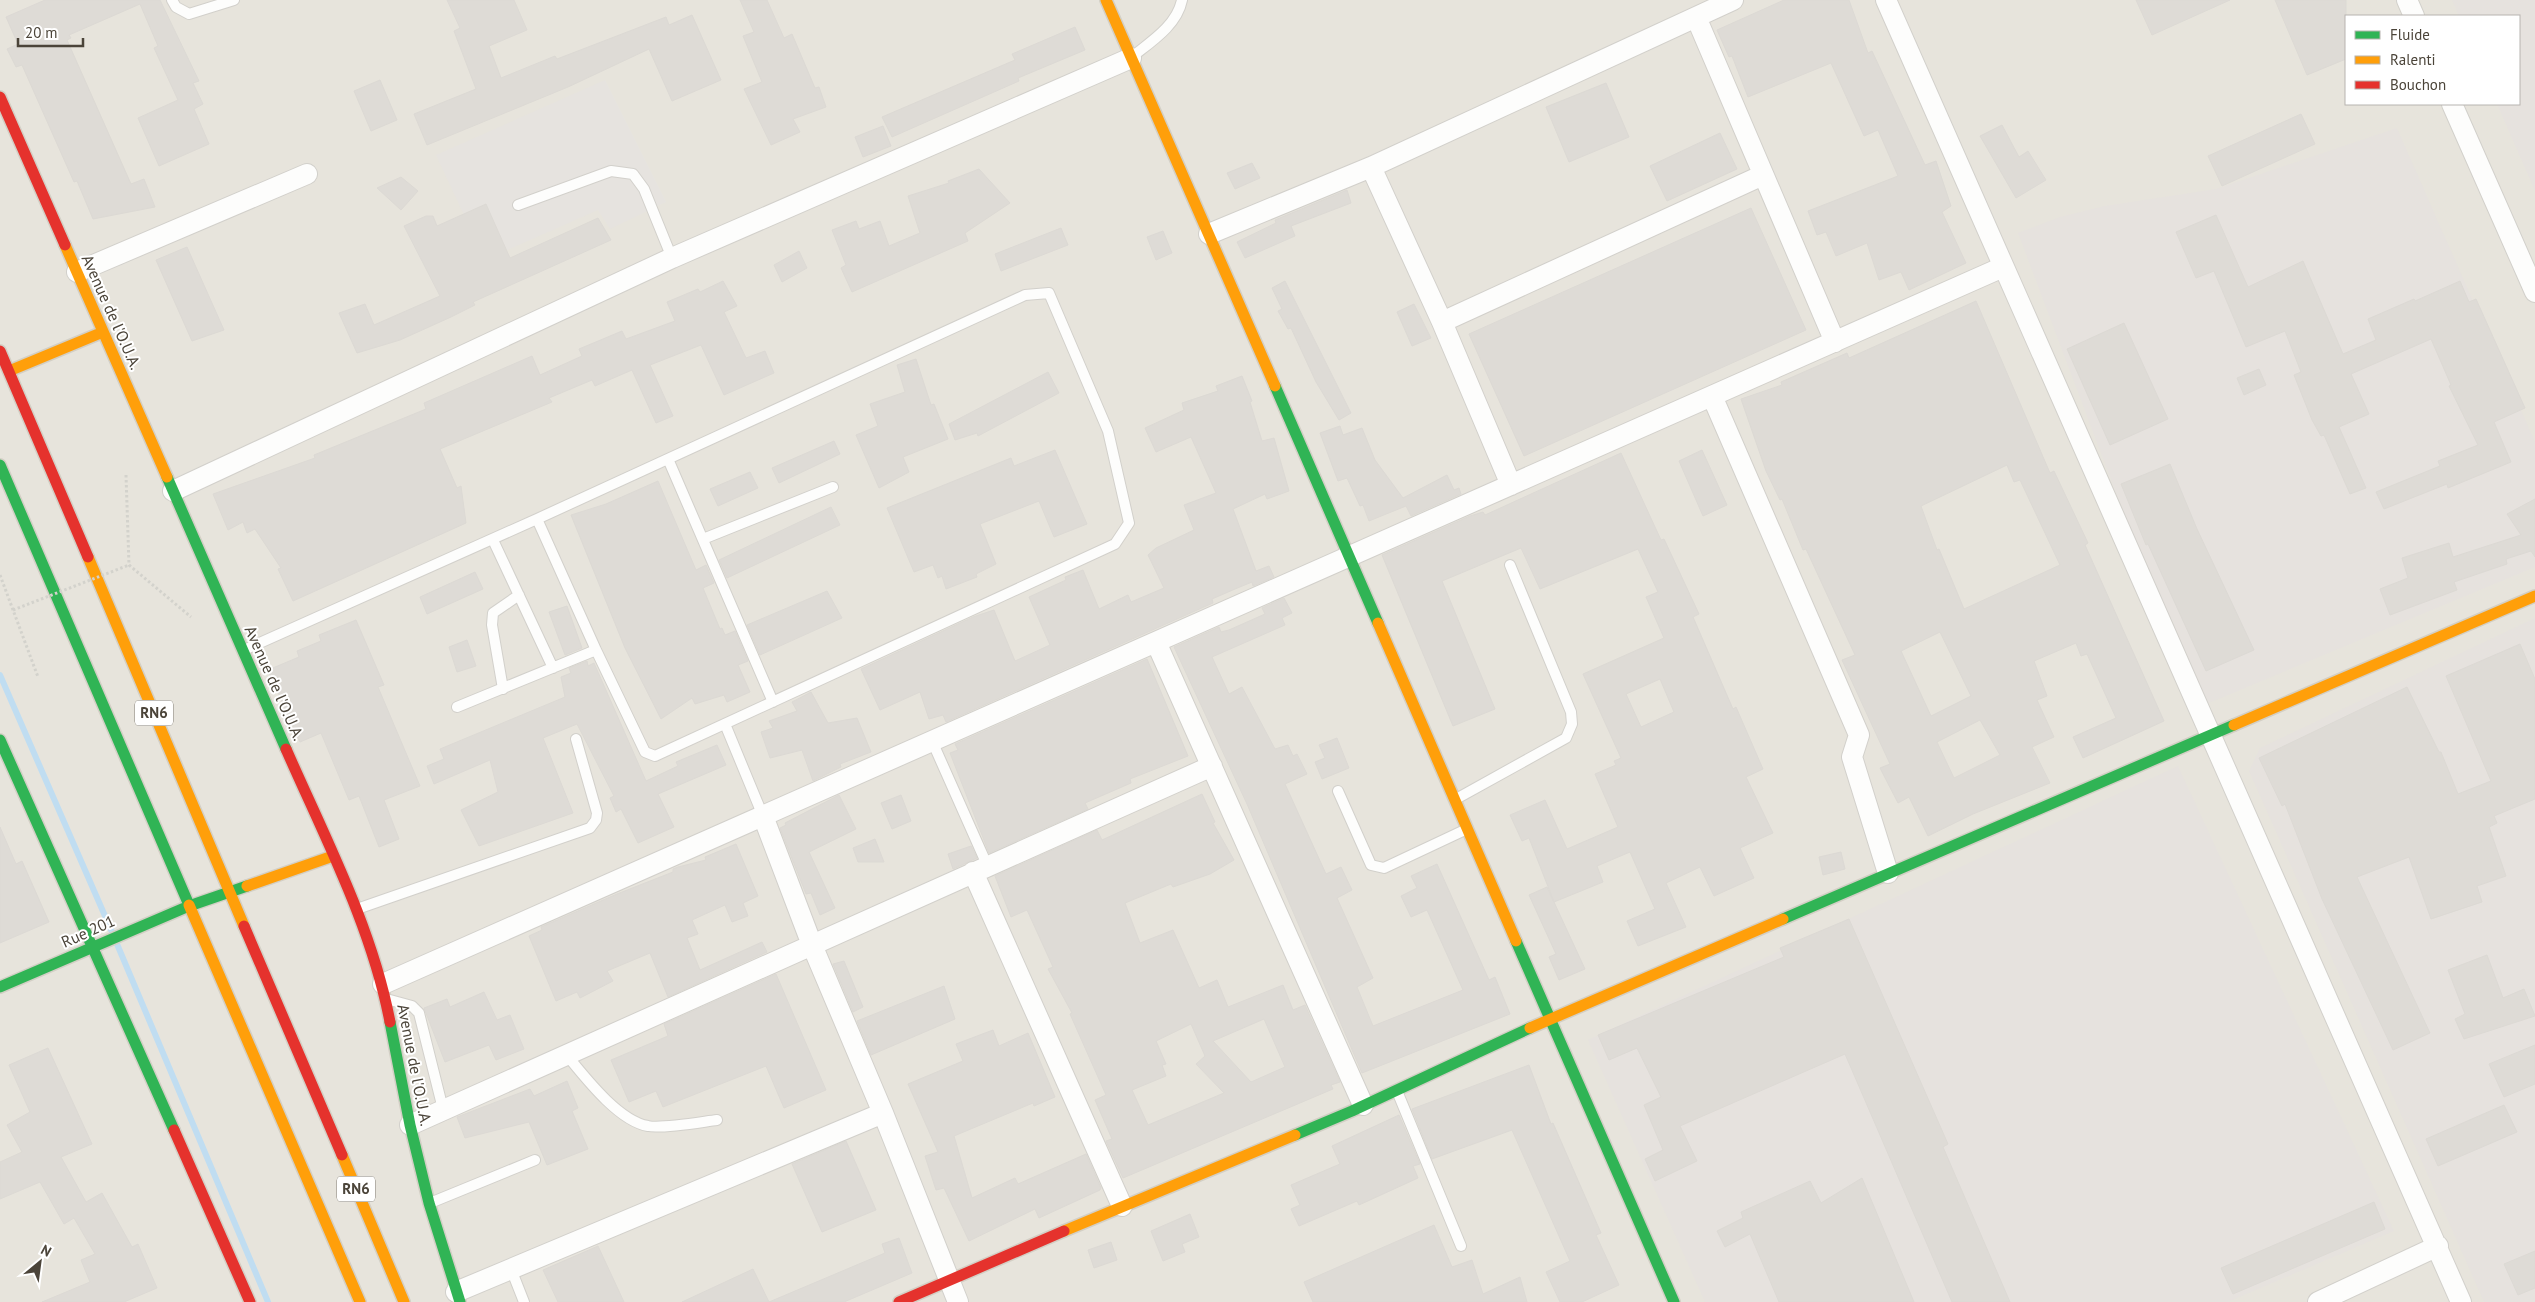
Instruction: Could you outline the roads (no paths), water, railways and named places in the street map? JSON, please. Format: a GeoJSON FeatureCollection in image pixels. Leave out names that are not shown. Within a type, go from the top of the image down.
{"type":"FeatureCollection","features":[{"type":"Feature","properties":{"kind":"main road"},"geometry":{"type":"LineString","coordinates":[[1106,0],[1674,1302]]}},
{"type":"Feature","properties":{"kind":"main road","name":"Avenue de l'O.U.A."},"geometry":{"type":"LineString","coordinates":[[0,97],[356,909],[385,991],[410,1125],[429,1203],[458,1297]]}},
{"type":"Feature","properties":{"kind":"main road"},"geometry":{"type":"LineString","coordinates":[[9,371],[103,332]]}},
{"type":"Feature","properties":{"kind":"main road","name":"RN6"},"geometry":{"type":"LineString","coordinates":[[0,351],[404,1302]]}},
{"type":"Feature","properties":{"kind":"main road","name":"RN6"},"geometry":{"type":"LineString","coordinates":[[0,465],[360,1302]]}},
{"type":"Feature","properties":{"kind":"main road"},"geometry":{"type":"LineString","coordinates":[[899,1302],[1122,1206],[1363,1106],[1550,1019],[1887,876],[1888,873],[2213,736],[2535,596]]}},
{"type":"Feature","properties":{"kind":"main road"},"geometry":{"type":"LineString","coordinates":[[0,740],[250,1302]]}},
{"type":"Feature","properties":{"kind":"main road","name":"Rue 201"},"geometry":{"type":"LineString","coordinates":[[0,987],[189,906],[333,856]]}},
{"type":"Feature","properties":{"kind":"street"},"geometry":{"type":"LineString","coordinates":[[1209,234],[1371,167],[1733,0]]}},
{"type":"Feature","properties":{"kind":"street"},"geometry":{"type":"LineString","coordinates":[[1886,0],[2462,1302]]}},
{"type":"Feature","properties":{"kind":"street"},"geometry":{"type":"LineString","coordinates":[[2407,0],[2414,15]]}},
{"type":"Feature","properties":{"kind":"street"},"geometry":{"type":"LineString","coordinates":[[1696,17],[1835,342]]}},
{"type":"Feature","properties":{"kind":"street"},"geometry":{"type":"LineString","coordinates":[[173,491],[672,258],[1132,58]]}},
{"type":"Feature","properties":{"kind":"street"},"geometry":{"type":"LineString","coordinates":[[2452,105],[2535,292]]}},
{"type":"Feature","properties":{"kind":"street"},"geometry":{"type":"LineString","coordinates":[[1371,167],[1442,322],[1511,485]]}},
{"type":"Feature","properties":{"kind":"street"},"geometry":{"type":"LineString","coordinates":[[77,272],[307,174]]}},
{"type":"Feature","properties":{"kind":"street"},"geometry":{"type":"LineString","coordinates":[[1442,322],[1763,175]]}},
{"type":"Feature","properties":{"kind":"street"},"geometry":{"type":"LineString","coordinates":[[385,991],[763,816],[2003,267]]}},
{"type":"Feature","properties":{"kind":"street"},"geometry":{"type":"LineString","coordinates":[[1712,396],[1859,735],[1852,757],[1888,873]]}},
{"type":"Feature","properties":{"kind":"street"},"geometry":{"type":"LineString","coordinates":[[1156,642],[1363,1106]]}},
{"type":"Feature","properties":{"kind":"street"},"geometry":{"type":"LineString","coordinates":[[410,1125],[1212,766]]}},
{"type":"Feature","properties":{"kind":"street"},"geometry":{"type":"LineString","coordinates":[[763,816],[812,946],[883,1113],[958,1302]]}},
{"type":"Feature","properties":{"kind":"street"},"geometry":{"type":"LineString","coordinates":[[980,870],[1122,1206]]}},
{"type":"Feature","properties":{"kind":"street"},"geometry":{"type":"LineString","coordinates":[[458,1297],[511,1269],[883,1113]]}},
{"type":"Feature","properties":{"kind":"street"},"geometry":{"type":"LineString","coordinates":[[2318,1302],[2438,1246]]}},
{"type":"Feature","properties":{"kind":"lane"},"geometry":{"type":"LineString","coordinates":[[172,0],[176,7],[189,14],[234,0]]}},
{"type":"Feature","properties":{"kind":"lane"},"geometry":{"type":"LineString","coordinates":[[1132,58],[1165,30],[1180,11],[1182,0]]}},
{"type":"Feature","properties":{"kind":"lane"},"geometry":{"type":"LineString","coordinates":[[518,205],[611,171],[633,174],[644,189],[672,258]]}},
{"type":"Feature","properties":{"kind":"lane"},"geometry":{"type":"LineString","coordinates":[[243,651],[493,540],[537,519],[1025,294],[1049,293],[1108,431],[1129,523],[1115,544],[655,756],[645,752],[596,650],[537,519]]}},
{"type":"Feature","properties":{"kind":"lane"},"geometry":{"type":"LineString","coordinates":[[668,459],[773,702]]}},
{"type":"Feature","properties":{"kind":"lane"},"geometry":{"type":"LineString","coordinates":[[702,539],[833,487]]}},
{"type":"Feature","properties":{"kind":"lane"},"geometry":{"type":"LineString","coordinates":[[493,540],[552,668]]}},
{"type":"Feature","properties":{"kind":"lane"},"geometry":{"type":"LineString","coordinates":[[1455,800],[1566,738],[1572,724],[1571,712],[1510,565]]}},
{"type":"Feature","properties":{"kind":"lane"},"geometry":{"type":"LineString","coordinates":[[503,689],[492,625],[494,613],[519,595]]}},
{"type":"Feature","properties":{"kind":"lane"},"geometry":{"type":"LineString","coordinates":[[458,707],[596,650]]}},
{"type":"Feature","properties":{"kind":"lane"},"geometry":{"type":"LineString","coordinates":[[725,724],[763,816]]}},
{"type":"Feature","properties":{"kind":"lane"},"geometry":{"type":"LineString","coordinates":[[356,909],[590,828],[596,820],[597,813],[576,739]]}},
{"type":"Feature","properties":{"kind":"lane"},"geometry":{"type":"LineString","coordinates":[[932,741],[980,870]]}},
{"type":"Feature","properties":{"kind":"lane"},"geometry":{"type":"LineString","coordinates":[[1338,790],[1371,865],[1384,868],[1468,829]]}},
{"type":"Feature","properties":{"kind":"lane"},"geometry":{"type":"LineString","coordinates":[[385,991],[412,1006],[419,1013],[443,1110]]}},
{"type":"Feature","properties":{"kind":"lane"},"geometry":{"type":"LineString","coordinates":[[565,1054],[600,1094],[624,1114],[648,1126],[717,1120]]}},
{"type":"Feature","properties":{"kind":"lane"},"geometry":{"type":"LineString","coordinates":[[1397,1090],[1461,1246]]}},
{"type":"Feature","properties":{"kind":"lane"},"geometry":{"type":"LineString","coordinates":[[429,1203],[535,1160]]}},
{"type":"Feature","properties":{"kind":"lane"},"geometry":{"type":"LineString","coordinates":[[511,1269],[524,1302]]}},
{"type":"Feature","properties":{"kind":"waterway"},"geometry":{"type":"LineString","coordinates":[[0,675],[112,932]]}},
{"type":"Feature","properties":{"kind":"waterway"},"geometry":{"type":"LineString","coordinates":[[117,944],[268,1302]]}}]}
